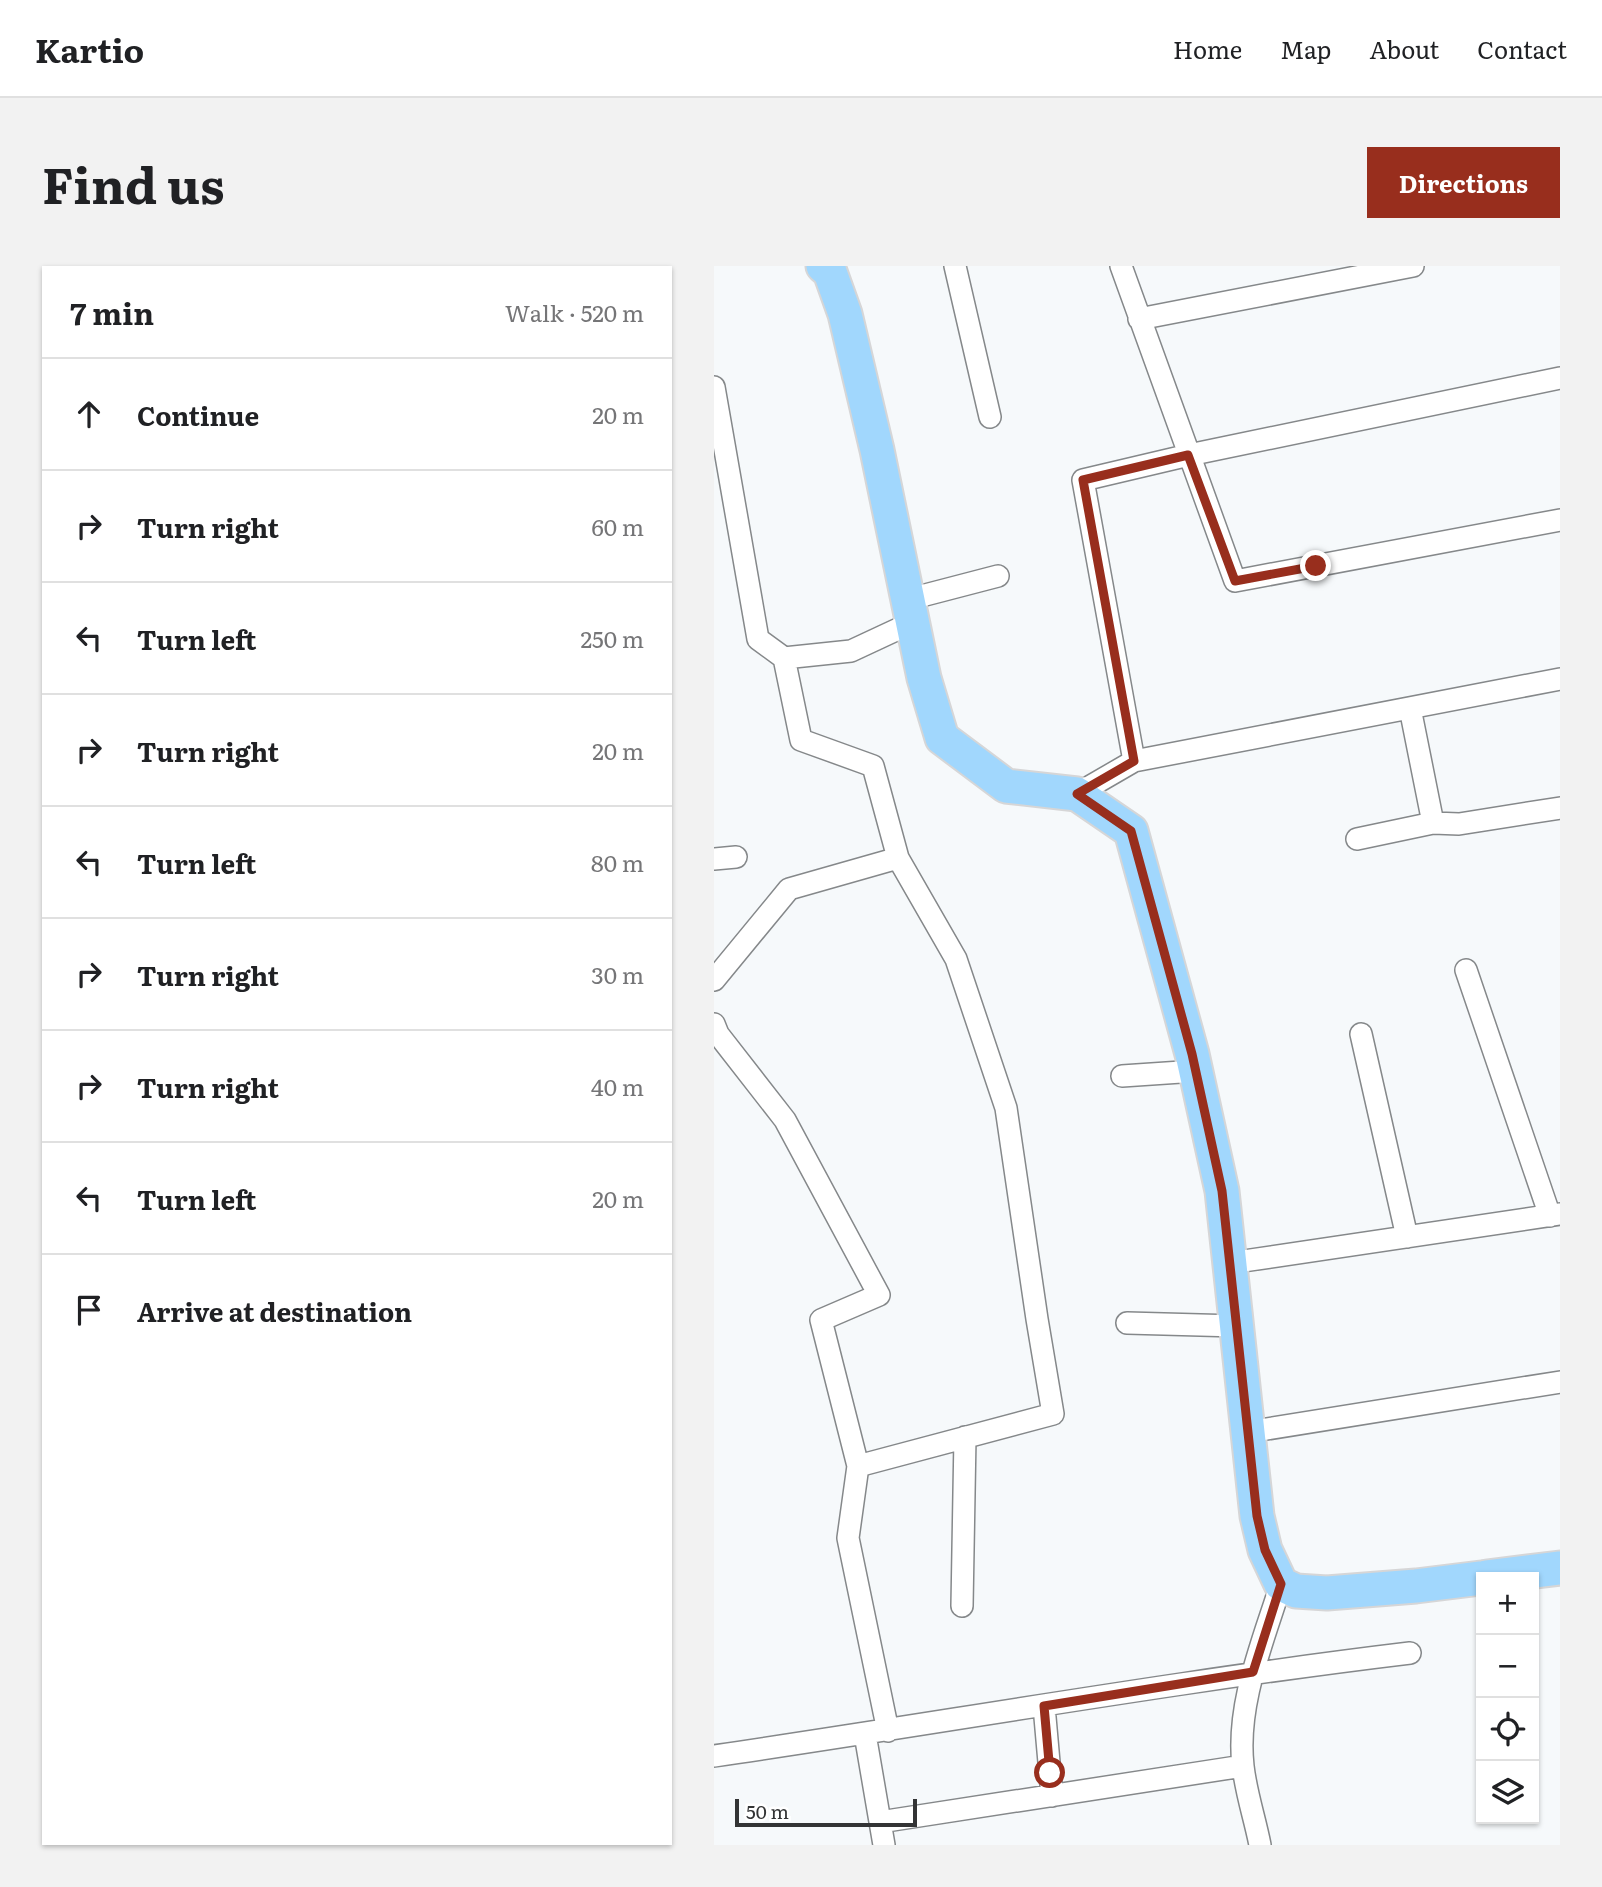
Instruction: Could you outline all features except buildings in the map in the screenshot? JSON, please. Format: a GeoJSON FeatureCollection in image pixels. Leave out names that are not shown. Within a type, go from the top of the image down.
{"type":"FeatureCollection","features":[{"type":"Feature","properties":{"kind":"main road"},"geometry":{"type":"LineString","coordinates":[[823,266],[830,272],[845,314],[877,450],[924,678],[942,738],[1006,786],[1077,794],[1131,831],[1196,1071],[1222,1191],[1257,1516],[1265,1550],[1281,1584],[1296,1591],[1327,1592],[1476,1579]]}},
{"type":"Feature","properties":{"kind":"main road"},"geometry":{"type":"LineString","coordinates":[[1528,1572],[1560,1568]]}},
{"type":"Feature","properties":{"kind":"street"},"geometry":{"type":"LineString","coordinates":[[955,266],[990,417]]}},
{"type":"Feature","properties":{"kind":"street"},"geometry":{"type":"LineString","coordinates":[[1121,266],[1235,581],[1560,520]]}},
{"type":"Feature","properties":{"kind":"street"},"geometry":{"type":"LineString","coordinates":[[1139,319],[1413,266]]}},
{"type":"Feature","properties":{"kind":"street"},"geometry":{"type":"LineString","coordinates":[[1134,761],[1083,480],[1188,455],[1560,378]]}},
{"type":"Feature","properties":{"kind":"street"},"geometry":{"type":"LineString","coordinates":[[714,387],[758,639],[784,658],[851,651],[909,611],[998,576]]}},
{"type":"Feature","properties":{"kind":"street"},"geometry":{"type":"LineString","coordinates":[[784,658],[801,740],[873,766],[898,858],[956,959],[1006,1108],[1053,1413],[858,1466]]}},
{"type":"Feature","properties":{"kind":"street"},"geometry":{"type":"LineString","coordinates":[[1077,794],[1134,761],[1560,679]]}},
{"type":"Feature","properties":{"kind":"street"},"geometry":{"type":"LineString","coordinates":[[1410,708],[1433,823]]}},
{"type":"Feature","properties":{"kind":"street"},"geometry":{"type":"LineString","coordinates":[[1357,839],[1433,823],[1459,824],[1560,808]]}},
{"type":"Feature","properties":{"kind":"street"},"geometry":{"type":"LineString","coordinates":[[714,859],[736,857]]}},
{"type":"Feature","properties":{"kind":"street"},"geometry":{"type":"LineString","coordinates":[[714,980],[789,889],[898,858]]}},
{"type":"Feature","properties":{"kind":"street"},"geometry":{"type":"LineString","coordinates":[[1230,1263],[1555,1215],[1466,970]]}},
{"type":"Feature","properties":{"kind":"street"},"geometry":{"type":"LineString","coordinates":[[714,1024],[718,1034],[785,1121],[879,1295],[821,1320],[858,1466],[848,1538],[888,1731]]}},
{"type":"Feature","properties":{"kind":"street"},"geometry":{"type":"LineString","coordinates":[[1361,1034],[1407,1237]]}},
{"type":"Feature","properties":{"kind":"street"},"geometry":{"type":"LineString","coordinates":[[1122,1076],[1196,1071]]}},
{"type":"Feature","properties":{"kind":"street"},"geometry":{"type":"LineString","coordinates":[[1128,1323],[1237,1326]]}},
{"type":"Feature","properties":{"kind":"street"},"geometry":{"type":"LineString","coordinates":[[1248,1432],[1560,1382]]}},
{"type":"Feature","properties":{"kind":"street"},"geometry":{"type":"LineString","coordinates":[[962,1606],[965,1437]]}},
{"type":"Feature","properties":{"kind":"street"},"geometry":{"type":"LineString","coordinates":[[1260,1845],[1243,1766],[1243,1718],[1253,1672],[1281,1584]]}},
{"type":"Feature","properties":{"kind":"street"},"geometry":{"type":"LineString","coordinates":[[714,1756],[1253,1672],[1410,1653]]}},
{"type":"Feature","properties":{"kind":"street"},"geometry":{"type":"LineString","coordinates":[[1044,1706],[1052,1796]]}},
{"type":"Feature","properties":{"kind":"street"},"geometry":{"type":"LineString","coordinates":[[864,1734],[884,1845]]}},
{"type":"Feature","properties":{"kind":"street"},"geometry":{"type":"LineString","coordinates":[[880,1822],[1243,1766]]}},
{"type":"Feature","properties":{"kind":"route"},"geometry":{"type":"LineString","coordinates":[[1050,1773],[1044,1706],[1253,1672],[1281,1584],[1265,1550],[1257,1516],[1222,1191],[1192,1054],[1131,831],[1077,794],[1134,761],[1083,480],[1188,455],[1235,581],[1316,566]]}}]}
